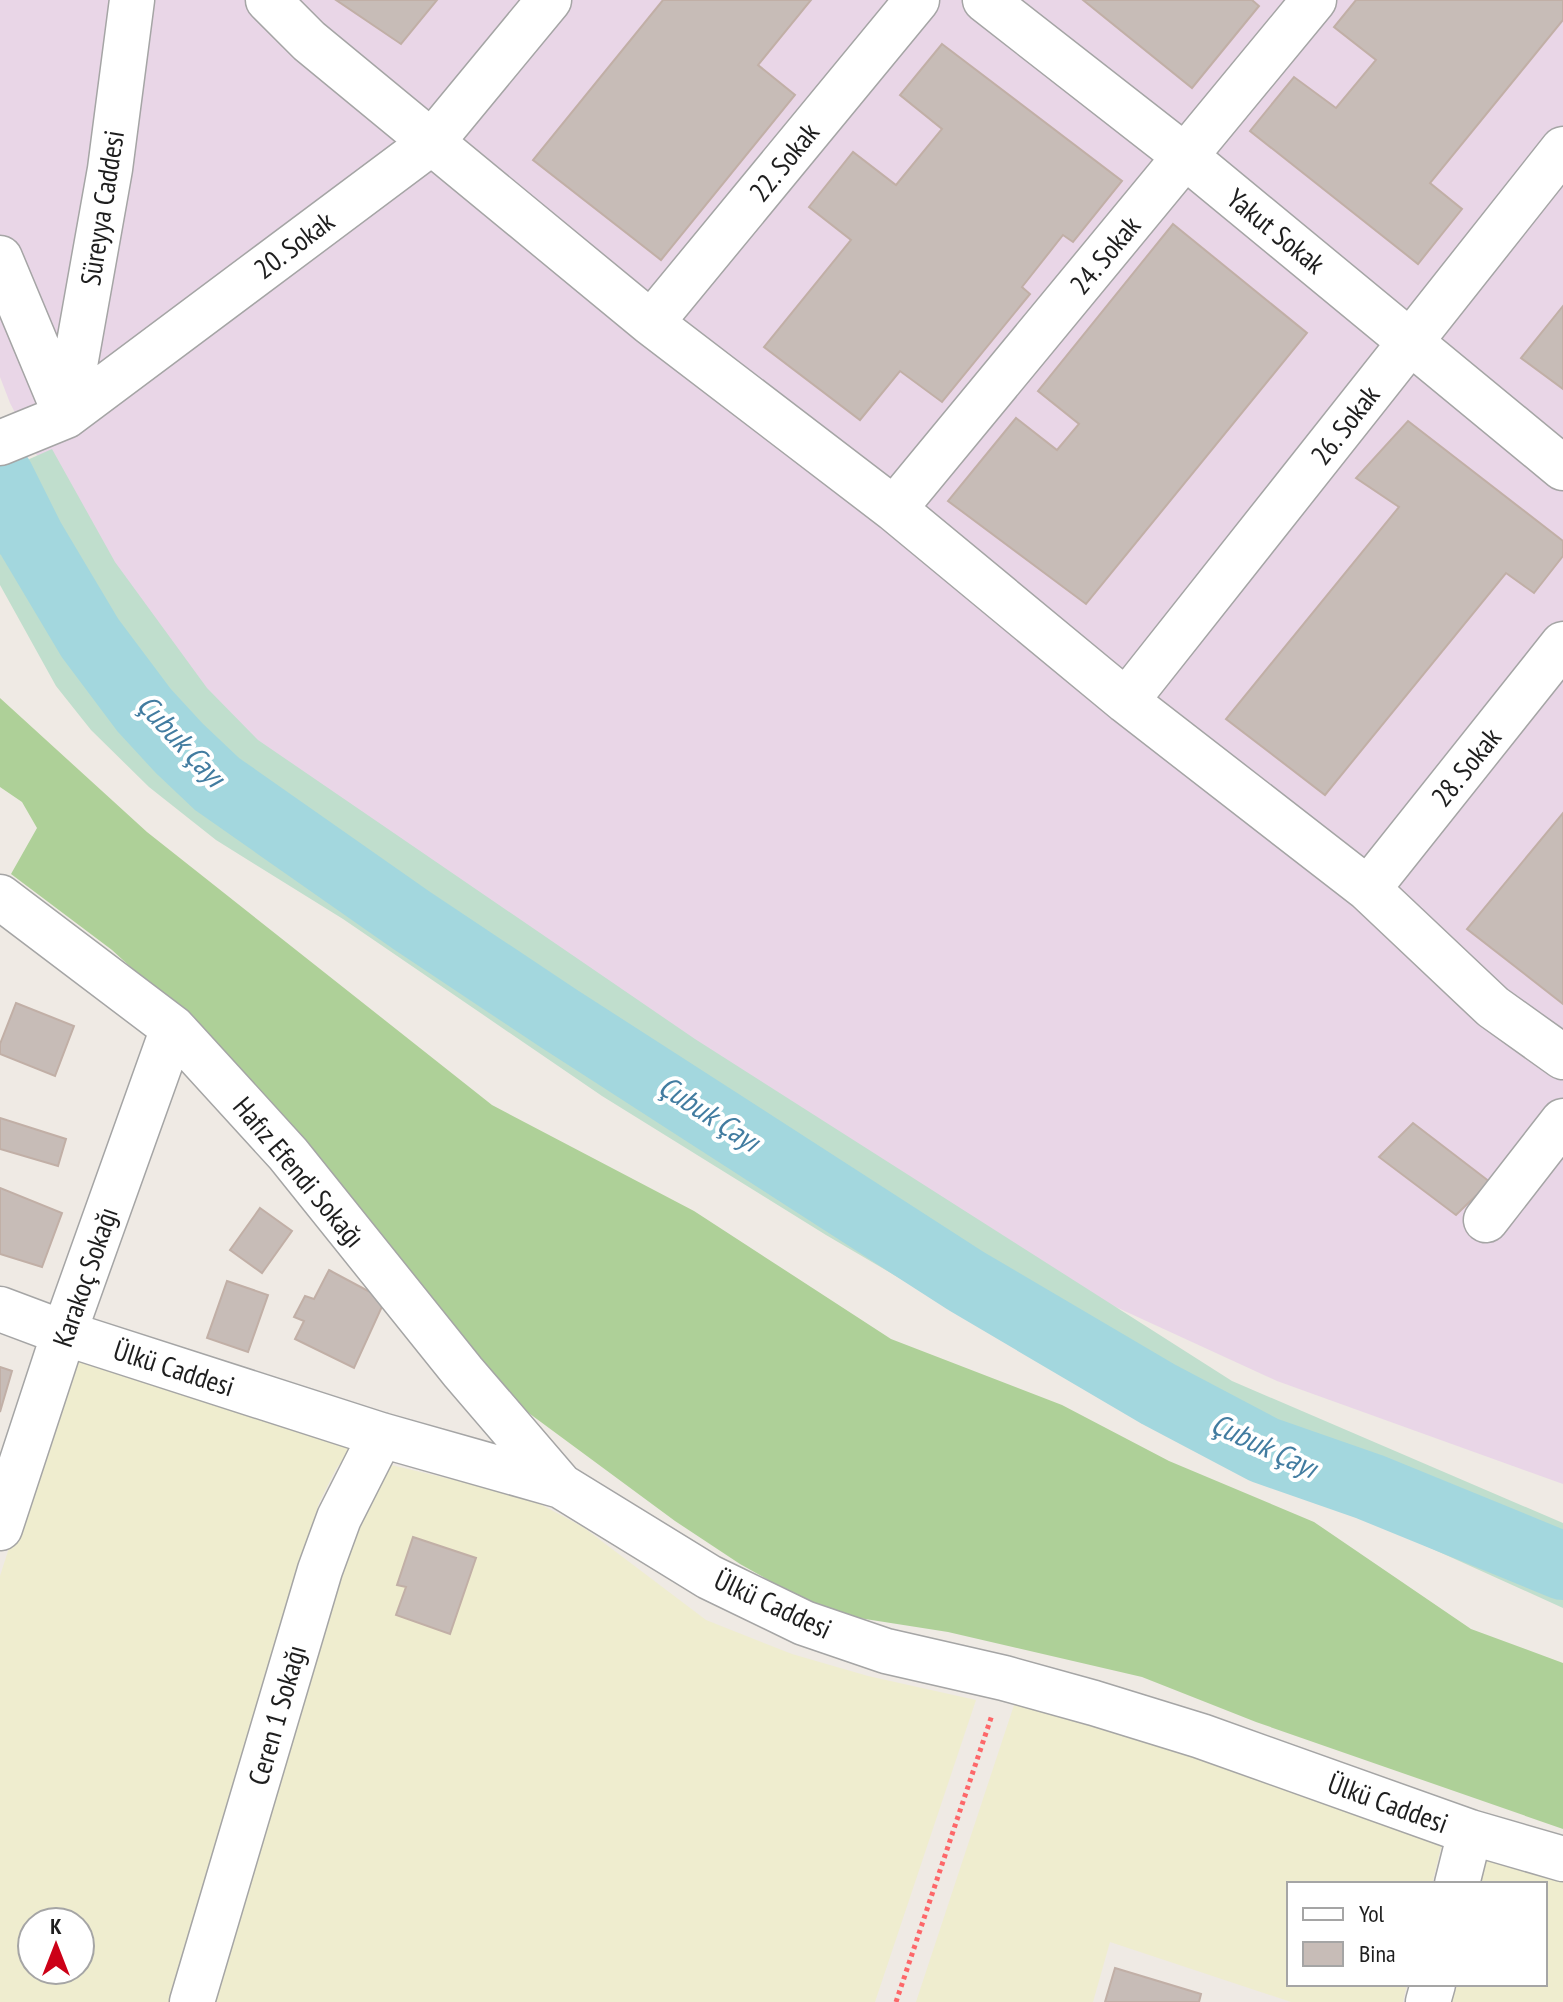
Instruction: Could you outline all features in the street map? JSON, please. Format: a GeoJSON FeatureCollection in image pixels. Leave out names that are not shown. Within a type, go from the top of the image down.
{"type":"FeatureCollection","features":[{"type":"Feature","properties":{"kind":"street","name":"Süreyya Caddesi"},"geometry":{"type":"LineString","coordinates":[[64,417],[110,169],[132,0]]}},
{"type":"Feature","properties":{"kind":"street"},"geometry":{"type":"LineString","coordinates":[[268,0],[309,41],[651,323],[894,509],[1126,701],[1368,889],[1493,1007],[1563,1057]]}},
{"type":"Feature","properties":{"kind":"street","name":"20. Sokak"},"geometry":{"type":"LineString","coordinates":[[0,443],[64,417],[431,143],[549,0]]}},
{"type":"Feature","properties":{"kind":"street","name":"22. Sokak"},"geometry":{"type":"LineString","coordinates":[[651,323],[917,0]]}},
{"type":"Feature","properties":{"kind":"street","name":"Yakut Sokak"},"geometry":{"type":"LineString","coordinates":[[985,0],[1186,157],[1563,468]]}},
{"type":"Feature","properties":{"kind":"street","name":"24. Sokak"},"geometry":{"type":"LineString","coordinates":[[894,509],[1314,0]]}},
{"type":"Feature","properties":{"kind":"street","name":"26. Sokak"},"geometry":{"type":"LineString","coordinates":[[1126,701],[1563,149]]}},
{"type":"Feature","properties":{"kind":"street"},"geometry":{"type":"LineString","coordinates":[[0,258],[64,417]]}},
{"type":"Feature","properties":{"kind":"street","name":"28. Sokak"},"geometry":{"type":"LineString","coordinates":[[1368,889],[1563,644]]}},
{"type":"Feature","properties":{"kind":"street","name":"Hafız Efendi Sokağı"},"geometry":{"type":"LineString","coordinates":[[0,897],[173,1028],[288,1154],[463,1372],[561,1486]]}},
{"type":"Feature","properties":{"kind":"street","name":"Karakoç Sokağı"},"geometry":{"type":"LineString","coordinates":[[0,1528],[64,1333],[173,1028]]}},
{"type":"Feature","properties":{"kind":"street"},"geometry":{"type":"LineString","coordinates":[[1486,1220],[1563,1121]]}},
{"type":"Feature","properties":{"kind":"street","name":"Ülkü Caddesi"},"geometry":{"type":"LineString","coordinates":[[0,1309],[64,1333],[381,1435],[561,1486],[709,1577],[804,1623],[886,1651],[1004,1678],[1201,1736],[1470,1832],[1563,1859]]}},
{"type":"Feature","properties":{"kind":"street","name":"Ceren 1 Sokağı"},"geometry":{"type":"LineString","coordinates":[[192,2002],[320,1570],[355,1481],[381,1435]]}},
{"type":"Feature","properties":{"kind":"street"},"geometry":{"type":"LineString","coordinates":[[1458,1882],[1470,1832]]}},
{"type":"Feature","properties":{"kind":"path"},"geometry":{"type":"LineString","coordinates":[[896,2002],[1004,1678]]}},
{"type":"Feature","properties":{"kind":"shaded area"},"geometry":{"type":"Polygon","coordinates":[[[0,0],[1563,0],[1563,1484],[1277,1381],[1007,1257],[246,756],[86,551],[10,403],[0,377],[0,0]]]}},
{"type":"Feature","properties":{"kind":"shaded area"},"geometry":{"type":"Polygon","coordinates":[[[70,1358],[353,1446],[336,1469],[319,1503],[172,2002],[0,2002],[0,1576],[70,1358]]]}},
{"type":"Feature","properties":{"kind":"shaded area"},"geometry":{"type":"Polygon","coordinates":[[[387,1464],[538,1503],[583,1527],[706,1620],[792,1654],[868,1676],[976,1700],[875,2002],[206,2002],[309,1664],[354,1542],[387,1464]]]}},
{"type":"Feature","properties":{"kind":"shaded area"},"geometry":{"type":"Polygon","coordinates":[[[1014,1705],[1131,1729],[1443,1840],[1432,1882],[1287,1882],[1287,1986],[1407,1986],[1403,2002],[1291,2002],[1110,1942],[1093,2002],[916,2002],[1014,1705]]]}},
{"type":"Feature","properties":{"kind":"shaded area"},"geometry":{"type":"Polygon","coordinates":[[[1484,1854],[1563,1879],[1563,2002],[1448,2002],[1452,1986],[1547,1986],[1547,1882],[1477,1882],[1484,1854]]]}},
{"type":"Feature","properties":{"kind":"green space"},"geometry":{"type":"Polygon","coordinates":[[[52,449],[115,562],[207,688],[258,740],[695,1039],[1232,1381],[1563,1523],[1563,1608],[1183,1436],[1078,1383],[826,1235],[602,1096],[343,919],[216,840],[149,787],[91,730],[56,686],[0,585],[0,472],[52,449]]]}},
{"type":"Feature","properties":{"kind":"green space"},"geometry":{"type":"Polygon","coordinates":[[[0,698],[147,832],[492,1105],[694,1211],[891,1339],[1062,1405],[1169,1461],[1314,1522],[1471,1629],[1563,1663],[1563,1829],[1256,1722],[1142,1677],[948,1632],[827,1613],[740,1564],[675,1521],[507,1397],[186,1018],[112,950],[11,874],[37,828],[22,802],[0,787],[0,698]]]}},
{"type":"Feature","properties":{"kind":"building"},"geometry":{"type":"Polygon","coordinates":[[[336,0],[437,0],[401,44],[336,0]]]}},
{"type":"Feature","properties":{"kind":"building"},"geometry":{"type":"Polygon","coordinates":[[[663,0],[811,0],[758,65],[795,95],[661,260],[533,160],[663,0]]]}},
{"type":"Feature","properties":{"kind":"building"},"geometry":{"type":"Polygon","coordinates":[[[1083,0],[1252,0],[1259,6],[1192,88],[1083,0]]]}},
{"type":"Feature","properties":{"kind":"building"},"geometry":{"type":"Polygon","coordinates":[[[1356,0],[1563,0],[1563,20],[1430,183],[1462,209],[1418,264],[1250,131],[1294,77],[1336,108],[1376,60],[1334,27],[1356,0]]]}},
{"type":"Feature","properties":{"kind":"building"},"geometry":{"type":"Polygon","coordinates":[[[942,44],[1122,181],[1073,242],[1063,235],[1022,287],[1030,294],[942,402],[900,371],[860,420],[764,347],[851,240],[809,207],[853,152],[896,185],[942,129],[900,95],[942,44]]]}},
{"type":"Feature","properties":{"kind":"building"},"geometry":{"type":"Polygon","coordinates":[[[1173,224],[1307,333],[1086,604],[948,501],[1016,418],[1057,450],[1079,424],[1038,391],[1173,224]]]}},
{"type":"Feature","properties":{"kind":"building"},"geometry":{"type":"Polygon","coordinates":[[[1563,306],[1563,389],[1521,358],[1563,306]]]}},
{"type":"Feature","properties":{"kind":"building"},"geometry":{"type":"Polygon","coordinates":[[[1408,421],[1563,541],[1563,556],[1534,593],[1506,573],[1325,795],[1226,719],[1399,507],[1356,478],[1408,421]]]}},
{"type":"Feature","properties":{"kind":"building"},"geometry":{"type":"Polygon","coordinates":[[[1563,813],[1563,1004],[1467,929],[1563,813]]]}},
{"type":"Feature","properties":{"kind":"building"},"geometry":{"type":"Polygon","coordinates":[[[16,1003],[74,1026],[55,1076],[0,1054],[0,1044],[16,1003]]]}},
{"type":"Feature","properties":{"kind":"building"},"geometry":{"type":"Polygon","coordinates":[[[0,1118],[66,1139],[58,1166],[0,1149],[0,1118]]]}},
{"type":"Feature","properties":{"kind":"building"},"geometry":{"type":"Polygon","coordinates":[[[1413,1123],[1490,1182],[1456,1215],[1379,1157],[1413,1123]]]}},
{"type":"Feature","properties":{"kind":"building"},"geometry":{"type":"Polygon","coordinates":[[[0,1188],[62,1213],[42,1267],[0,1254],[0,1188]]]}},
{"type":"Feature","properties":{"kind":"building"},"geometry":{"type":"Polygon","coordinates":[[[260,1208],[292,1231],[262,1273],[230,1250],[260,1208]]]}},
{"type":"Feature","properties":{"kind":"building"},"geometry":{"type":"Polygon","coordinates":[[[329,1270],[385,1300],[354,1368],[295,1339],[304,1321],[294,1317],[305,1296],[314,1299],[329,1270]]]}},
{"type":"Feature","properties":{"kind":"building"},"geometry":{"type":"Polygon","coordinates":[[[227,1281],[268,1295],[248,1352],[207,1338],[227,1281]]]}},
{"type":"Feature","properties":{"kind":"building"},"geometry":{"type":"Polygon","coordinates":[[[0,1367],[12,1371],[0,1412],[0,1367]]]}},
{"type":"Feature","properties":{"kind":"building"},"geometry":{"type":"Polygon","coordinates":[[[413,1537],[476,1558],[450,1634],[396,1615],[406,1587],[397,1585],[413,1537]]]}},
{"type":"Feature","properties":{"kind":"building"},"geometry":{"type":"Polygon","coordinates":[[[1115,1968],[1201,1994],[1199,2002],[1105,2002],[1115,1968]]]}},
{"type":"Feature","properties":{"kind":"waterway","name":"Çubuk Çayı"},"geometry":{"type":"LineString","coordinates":[[0,477],[31,539],[90,638],[144,710],[179,748],[217,784],[411,920],[966,1281],[1158,1394],[1264,1450],[1370,1487],[1563,1566]]}},
{"type":"Feature","properties":{"kind":"waterway"},"geometry":{"type":"LineString","coordinates":[[0,549],[31,539]]}}]}
